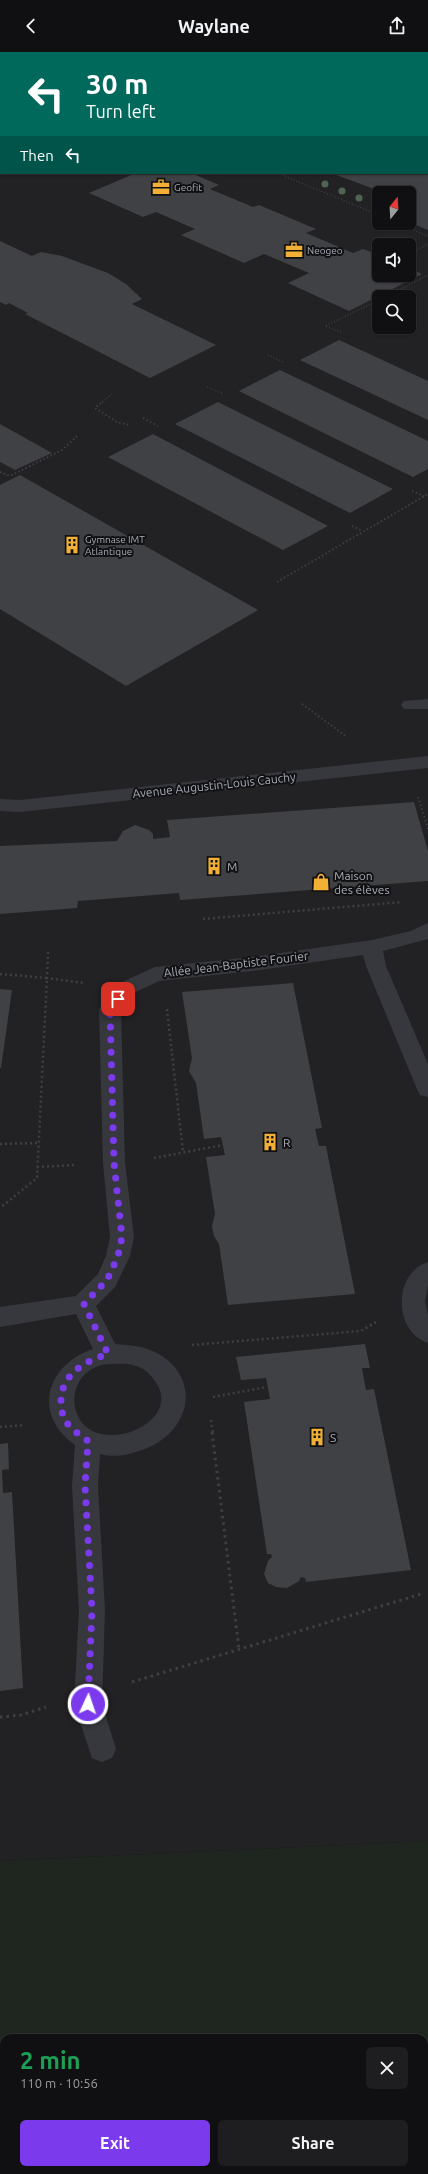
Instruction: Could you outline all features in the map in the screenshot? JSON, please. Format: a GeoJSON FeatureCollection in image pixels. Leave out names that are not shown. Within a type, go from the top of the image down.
{"type":"FeatureCollection","features":[{"type":"Feature","properties":{"kind":"street"},"geometry":{"type":"LineString","coordinates":[[410,705],[428,704]]}},
{"type":"Feature","properties":{"kind":"street","name":"Avenue Augustin-Louis Cauchy"},"geometry":{"type":"LineString","coordinates":[[0,805],[20,806],[428,762]]}},
{"type":"Feature","properties":{"kind":"street","name":"Allée Jean-Baptiste Fourier"},"geometry":{"type":"LineString","coordinates":[[84,1304],[107,1280],[118,1256],[122,1237],[114,1163],[110,1009],[127,988],[155,974],[252,964],[372,947],[417,936],[428,930]]}},
{"type":"Feature","properties":{"kind":"street"},"geometry":{"type":"LineString","coordinates":[[372,947],[376,966],[428,1088]]}},
{"type":"Feature","properties":{"kind":"street"},"geometry":{"type":"LineString","coordinates":[[428,1272],[417,1284],[412,1297],[413,1310],[419,1323],[428,1333]]}},
{"type":"Feature","properties":{"kind":"street"},"geometry":{"type":"LineString","coordinates":[[0,1317],[84,1304],[108,1354]]}},
{"type":"Feature","properties":{"kind":"street"},"geometry":{"type":"LineString","coordinates":[[108,1354],[125,1354],[142,1358],[157,1366],[168,1377],[173,1392],[173,1406],[167,1421],[156,1433],[141,1442],[123,1446],[105,1446],[88,1441],[75,1431],[65,1420],[61,1406],[61,1392],[67,1379],[78,1367],[92,1359],[108,1354]]}},
{"type":"Feature","properties":{"kind":"street"},"geometry":{"type":"LineString","coordinates":[[88,1441],[85,1486],[92,1610],[88,1704],[102,1749]]}},
{"type":"Feature","properties":{"kind":"path"},"geometry":{"type":"LineString","coordinates":[[279,174],[372,212]]}},
{"type":"Feature","properties":{"kind":"path"},"geometry":{"type":"LineString","coordinates":[[414,230],[428,236]]}},
{"type":"Feature","properties":{"kind":"path"},"geometry":{"type":"LineString","coordinates":[[416,250],[428,244]]}},
{"type":"Feature","properties":{"kind":"path"},"geometry":{"type":"LineString","coordinates":[[399,290],[428,275]]}},
{"type":"Feature","properties":{"kind":"path"},"geometry":{"type":"LineString","coordinates":[[341,332],[325,326],[372,303]]}},
{"type":"Feature","properties":{"kind":"path"},"geometry":{"type":"LineString","coordinates":[[268,355],[283,362]]}},
{"type":"Feature","properties":{"kind":"path"},"geometry":{"type":"LineString","coordinates":[[207,387],[222,393]]}},
{"type":"Feature","properties":{"kind":"path"},"geometry":{"type":"LineString","coordinates":[[112,394],[95,408],[117,422],[130,425]]}},
{"type":"Feature","properties":{"kind":"path"},"geometry":{"type":"LineString","coordinates":[[144,418],[158,426]]}},
{"type":"Feature","properties":{"kind":"path"},"geometry":{"type":"LineString","coordinates":[[0,472],[10,476],[62,450],[77,436]]}},
{"type":"Feature","properties":{"kind":"path"},"geometry":{"type":"LineString","coordinates":[[412,491],[424,496]]}},
{"type":"Feature","properties":{"kind":"path"},"geometry":{"type":"LineString","coordinates":[[277,582],[428,494]]}},
{"type":"Feature","properties":{"kind":"path"},"geometry":{"type":"LineString","coordinates":[[352,526],[364,531]]}},
{"type":"Feature","properties":{"kind":"path"},"geometry":{"type":"LineString","coordinates":[[203,919],[405,902]]}},
{"type":"Feature","properties":{"kind":"path"},"geometry":{"type":"LineString","coordinates":[[0,974],[47,978],[37,1178],[0,1208]]}},
{"type":"Feature","properties":{"kind":"path"},"geometry":{"type":"LineString","coordinates":[[166,1001],[183,1152]]}},
{"type":"Feature","properties":{"kind":"path"},"geometry":{"type":"LineString","coordinates":[[0,1144],[39,1143]]}},
{"type":"Feature","properties":{"kind":"path"},"geometry":{"type":"LineString","coordinates":[[153,1158],[223,1145]]}},
{"type":"Feature","properties":{"kind":"path"},"geometry":{"type":"LineString","coordinates":[[187,1345],[361,1332]]}},
{"type":"Feature","properties":{"kind":"path"},"geometry":{"type":"LineString","coordinates":[[210,1398],[268,1387]]}},
{"type":"Feature","properties":{"kind":"path"},"geometry":{"type":"LineString","coordinates":[[210,1416],[239,1650]]}},
{"type":"Feature","properties":{"kind":"path"},"geometry":{"type":"LineString","coordinates":[[0,1717],[21,1715],[421,1594]]}},
{"type":"Feature","properties":{"kind":"shaded area"},"geometry":{"type":"Polygon","coordinates":[[[0,174],[428,174],[428,1841],[0,1861],[0,174]]]}},
{"type":"Feature","properties":{"kind":"shaded area"},"geometry":{"type":"Polygon","coordinates":[[[428,1841],[428,2034],[0,2034],[0,1861],[428,1841]]]}},
{"type":"Feature","properties":{"kind":"building"},"geometry":{"type":"Polygon","coordinates":[[[134,174],[193,174],[219,185],[210,189],[253,207],[259,205],[316,229],[306,233],[353,253],[363,249],[372,252],[372,282],[406,282],[390,290],[372,290],[372,299],[349,311],[288,283],[309,273],[264,254],[244,263],[181,235],[195,229],[156,212],[143,217],[89,193],[134,174]]]}},
{"type":"Feature","properties":{"kind":"building"},"geometry":{"type":"Polygon","coordinates":[[[334,174],[428,174],[428,230],[416,225],[416,186],[372,186],[372,188],[334,174]]]}},
{"type":"Feature","properties":{"kind":"building"},"geometry":{"type":"Polygon","coordinates":[[[0,241],[32,256],[41,252],[62,256],[108,273],[126,284],[142,299],[132,304],[216,345],[150,378],[25,314],[28,313],[9,303],[6,305],[0,302],[0,241]]]}},
{"type":"Feature","properties":{"kind":"building"},"geometry":{"type":"Polygon","coordinates":[[[416,271],[422,274],[416,277],[416,271]]]}},
{"type":"Feature","properties":{"kind":"building"},"geometry":{"type":"Polygon","coordinates":[[[339,340],[428,381],[428,420],[300,360],[339,340]]]}},
{"type":"Feature","properties":{"kind":"building"},"geometry":{"type":"Polygon","coordinates":[[[280,370],[428,441],[428,469],[413,477],[239,391],[280,370]]]}},
{"type":"Feature","properties":{"kind":"building"},"geometry":{"type":"Polygon","coordinates":[[[218,402],[393,489],[350,513],[175,424],[218,402]]]}},
{"type":"Feature","properties":{"kind":"building"},"geometry":{"type":"Polygon","coordinates":[[[0,424],[52,453],[15,470],[0,462],[0,424]]]}},
{"type":"Feature","properties":{"kind":"building"},"geometry":{"type":"Polygon","coordinates":[[[153,434],[328,526],[283,550],[108,457],[153,434]]]}},
{"type":"Feature","properties":{"kind":"building","name":"Gymnase IMT Atlantique"},"geometry":{"type":"Polygon","coordinates":[[[20,475],[258,610],[126,686],[0,609],[0,485],[20,475]]]}},
{"type":"Feature","properties":{"kind":"building","name":"M"},"geometry":{"type":"Polygon","coordinates":[[[414,802],[428,851],[428,881],[180,900],[179,893],[78,901],[77,908],[0,914],[0,846],[117,841],[123,831],[135,825],[149,830],[153,834],[153,839],[170,837],[167,820],[414,802]]]}},
{"type":"Feature","properties":{"kind":"building","name":"R"},"geometry":{"type":"Polygon","coordinates":[[[293,983],[322,1128],[315,1129],[319,1146],[326,1146],[355,1294],[228,1305],[219,1244],[214,1236],[212,1226],[215,1214],[206,1157],[225,1155],[221,1137],[204,1139],[196,1083],[189,1071],[192,1058],[182,992],[293,983]]]}},
{"type":"Feature","properties":{"kind":"building"},"geometry":{"type":"Polygon","coordinates":[[[0,989],[12,990],[1,1068],[0,1068],[0,989]]]}},
{"type":"Feature","properties":{"kind":"building","name":"S"},"geometry":{"type":"Polygon","coordinates":[[[365,1344],[370,1368],[362,1368],[366,1390],[374,1389],[411,1570],[306,1582],[305,1578],[301,1577],[299,1581],[287,1588],[276,1587],[268,1583],[264,1574],[268,1561],[272,1557],[271,1554],[267,1554],[244,1402],[270,1399],[266,1378],[241,1380],[236,1357],[365,1344]]]}},
{"type":"Feature","properties":{"kind":"building"},"geometry":{"type":"Polygon","coordinates":[[[8,1443],[9,1469],[2,1470],[3,1493],[12,1492],[23,1688],[0,1691],[0,1444],[8,1443]]]}},
{"type":"Feature","properties":{"kind":"place","name":"Geofit"},"geometry":{"type":"Point","coordinates":[161,187]}},
{"type":"Feature","properties":{"kind":"place","name":"Neogeo"},"geometry":{"type":"Point","coordinates":[294,250]}},
{"type":"Feature","properties":{"kind":"place","name":"Gymnase IMT Atlantique"},"geometry":{"type":"Point","coordinates":[72,545]}},
{"type":"Feature","properties":{"kind":"place","name":"M"},"geometry":{"type":"Point","coordinates":[214,866]}},
{"type":"Feature","properties":{"kind":"place","name":"Maison des élèves"},"geometry":{"type":"Point","coordinates":[321,882]}},
{"type":"Feature","properties":{"kind":"place","name":"R"},"geometry":{"type":"Point","coordinates":[270,1142]}},
{"type":"Feature","properties":{"kind":"place","name":"S"},"geometry":{"type":"Point","coordinates":[317,1437]}},
{"type":"Feature","properties":{"kind":"route"},"geometry":{"type":"LineString","coordinates":[[88,1704],[92,1610],[85,1486],[88,1441],[75,1431],[65,1420],[61,1406],[61,1392],[67,1379],[78,1367],[92,1359],[108,1354],[84,1304],[107,1280],[118,1256],[122,1237],[114,1163],[110,1009],[118,999]]}}]}
